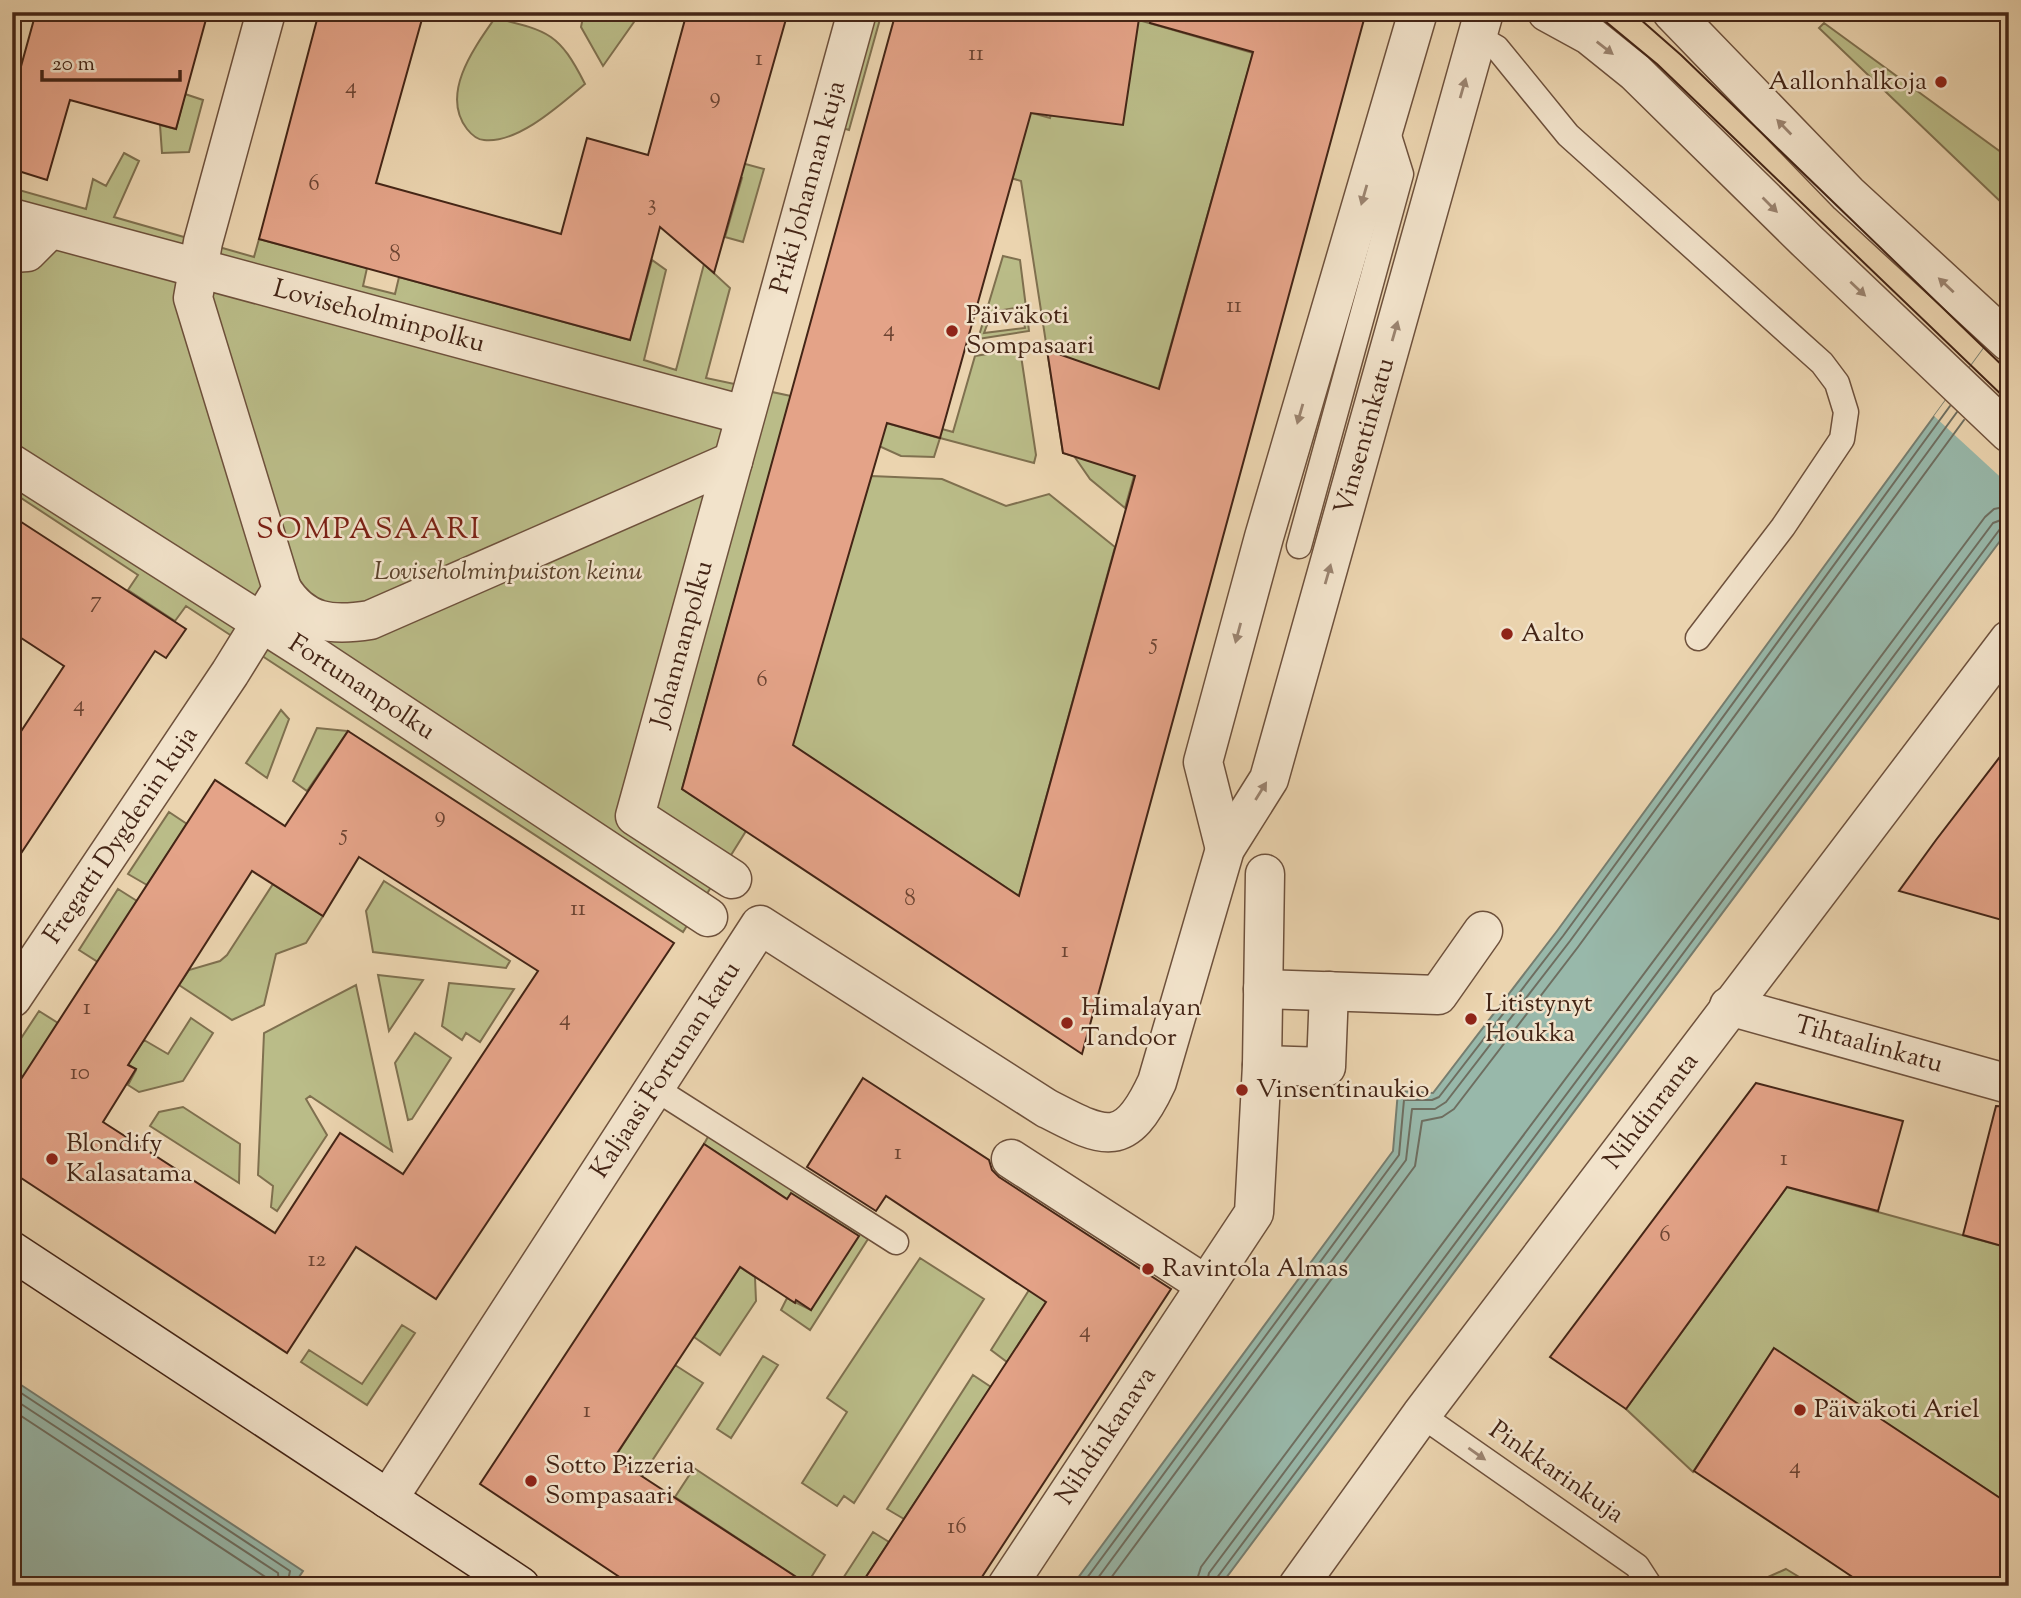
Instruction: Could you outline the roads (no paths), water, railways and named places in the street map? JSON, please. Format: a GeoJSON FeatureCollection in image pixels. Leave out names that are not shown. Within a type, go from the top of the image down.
{"type":"FeatureCollection","features":[{"type":"Feature","properties":{"kind":"street"},"geometry":{"type":"LineString","coordinates":[[266,12],[211,213],[197,268],[193,298],[282,589],[302,613],[321,622],[342,624],[370,620],[733,461]]}},
{"type":"Feature","properties":{"kind":"street","name":"Priki Johannan kuja"},"geometry":{"type":"LineString","coordinates":[[760,361],[858,12]]}},
{"type":"Feature","properties":{"kind":"street"},"geometry":{"type":"LineString","coordinates":[[1225,849],[1203,762],[1264,537],[1418,12]]}},
{"type":"Feature","properties":{"kind":"street"},"geometry":{"type":"LineString","coordinates":[[1547,12],[1589,35],[1635,72],[2009,433]]}},
{"type":"Feature","properties":{"kind":"street"},"geometry":{"type":"LineString","coordinates":[[1672,12],[1848,194],[2003,336]]}},
{"type":"Feature","properties":{"kind":"street","name":"Vinsentinkatu"},"geometry":{"type":"LineString","coordinates":[[1046,1108],[1089,1130],[1108,1134],[1128,1127],[1144,1109],[1157,1082],[1225,849],[1269,779],[1481,25]]}},
{"type":"Feature","properties":{"kind":"street","name":"Loviseholminpolku"},"geometry":{"type":"LineString","coordinates":[[12,218],[744,415]]}},
{"type":"Feature","properties":{"kind":"street"},"geometry":{"type":"LineString","coordinates":[[12,253],[27,252],[50,229]]}},
{"type":"Feature","properties":{"kind":"street","name":"Johannanpolku"},"geometry":{"type":"LineString","coordinates":[[732,879],[635,816],[760,361]]}},
{"type":"Feature","properties":{"kind":"street","name":"Fortunanpolku"},"geometry":{"type":"LineString","coordinates":[[12,464],[708,917]]}},
{"type":"Feature","properties":{"kind":"street","name":"Fregatti Dygdenin kuja"},"geometry":{"type":"LineString","coordinates":[[12,998],[235,665],[282,589]]}},
{"type":"Feature","properties":{"kind":"street","name":"Nihdinranta"},"geometry":{"type":"LineString","coordinates":[[1298,1586],[1421,1415],[2009,640]]}},
{"type":"Feature","properties":{"kind":"street","name":"Nihdinkanava"},"geometry":{"type":"LineString","coordinates":[[1007,1586],[1254,1213],[1262,1065],[1265,874]]}},
{"type":"Feature","properties":{"kind":"street","name":"Kaljaasi Fortunan katu"},"geometry":{"type":"LineString","coordinates":[[388,1500],[760,925],[1046,1108]]}},
{"type":"Feature","properties":{"kind":"street"},"geometry":{"type":"LineString","coordinates":[[1263,989],[1438,995],[1483,931]]}},
{"type":"Feature","properties":{"kind":"street"},"geometry":{"type":"LineString","coordinates":[[1262,1065],[1333,1067],[1329,991]]}},
{"type":"Feature","properties":{"kind":"street","name":"Tihtaalinkatu"},"geometry":{"type":"LineString","coordinates":[[1729,1006],[2009,1084]]}},
{"type":"Feature","properties":{"kind":"street"},"geometry":{"type":"LineString","coordinates":[[1011,1159],[1206,1285]]}},
{"type":"Feature","properties":{"kind":"street"},"geometry":{"type":"LineString","coordinates":[[12,1251],[520,1586]]}},
{"type":"Feature","properties":{"kind":"lane"},"geometry":{"type":"LineString","coordinates":[[1481,25],[1568,135],[1822,363],[1837,383],[1846,412],[1842,439],[1783,527],[1698,639]]}},
{"type":"Feature","properties":{"kind":"lane"},"geometry":{"type":"LineString","coordinates":[[1299,546],[1401,174],[1385,122]]}},
{"type":"Feature","properties":{"kind":"lane"},"geometry":{"type":"LineString","coordinates":[[1401,174],[1448,141]]}},
{"type":"Feature","properties":{"kind":"lane"},"geometry":{"type":"LineString","coordinates":[[656,1089],[896,1242]]}},
{"type":"Feature","properties":{"kind":"lane","name":"Pinkkarinkuja"},"geometry":{"type":"LineString","coordinates":[[1421,1415],[1637,1566],[1650,1586]]}},
{"type":"Feature","properties":{"kind":"water"},"geometry":{"type":"Polygon","coordinates":[[[2009,314],[2009,529],[1220,1586],[1072,1586],[1393,1151],[1398,1091],[1433,1093],[1557,931],[2009,314]]]}},
{"type":"Feature","properties":{"kind":"water"},"geometry":{"type":"Polygon","coordinates":[[[12,1379],[303,1571],[293,1586],[12,1586],[12,1379]]]}},
{"type":"Feature","properties":{"kind":"tram line"},"geometry":{"type":"LineString","coordinates":[[1594,12],[1657,64],[2009,402]]}},
{"type":"Feature","properties":{"kind":"tram line"},"geometry":{"type":"LineString","coordinates":[[1632,12],[1681,55],[2009,372]]}},
{"type":"Feature","properties":{"kind":"place","name":"Aallonhalkoja"},"geometry":{"type":"Point","coordinates":[1941,82]}},
{"type":"Feature","properties":{"kind":"place","name":"Päiväkoti Sompasaari"},"geometry":{"type":"Point","coordinates":[952,331]}},
{"type":"Feature","properties":{"kind":"place","name":"Aalto"},"geometry":{"type":"Point","coordinates":[1507,634]}},
{"type":"Feature","properties":{"kind":"place","name":"Litistynyt Houkka"},"geometry":{"type":"Point","coordinates":[1471,1019]}},
{"type":"Feature","properties":{"kind":"place","name":"Himalayan Tandoor"},"geometry":{"type":"Point","coordinates":[1067,1023]}},
{"type":"Feature","properties":{"kind":"place","name":"Vinsentinaukio"},"geometry":{"type":"Point","coordinates":[1242,1090]}},
{"type":"Feature","properties":{"kind":"place","name":"Blondify Kalasatama"},"geometry":{"type":"Point","coordinates":[52,1159]}},
{"type":"Feature","properties":{"kind":"place","name":"Ravintola Almas"},"geometry":{"type":"Point","coordinates":[1148,1269]}},
{"type":"Feature","properties":{"kind":"place","name":"Päiväkoti Ariel"},"geometry":{"type":"Point","coordinates":[1800,1410]}},
{"type":"Feature","properties":{"kind":"place","name":"Sotto Pizzeria Sompasaari"},"geometry":{"type":"Point","coordinates":[531,1481]}},
{"type":"Feature","properties":{"kind":"district","name":"SOMPASAARI"},"geometry":{"type":"Point","coordinates":[369,530]}},
{"type":"Feature","properties":{"kind":"park label","name":"Loviseholminpuiston keinu"},"geometry":{"type":"Point","coordinates":[508,572]}}]}
